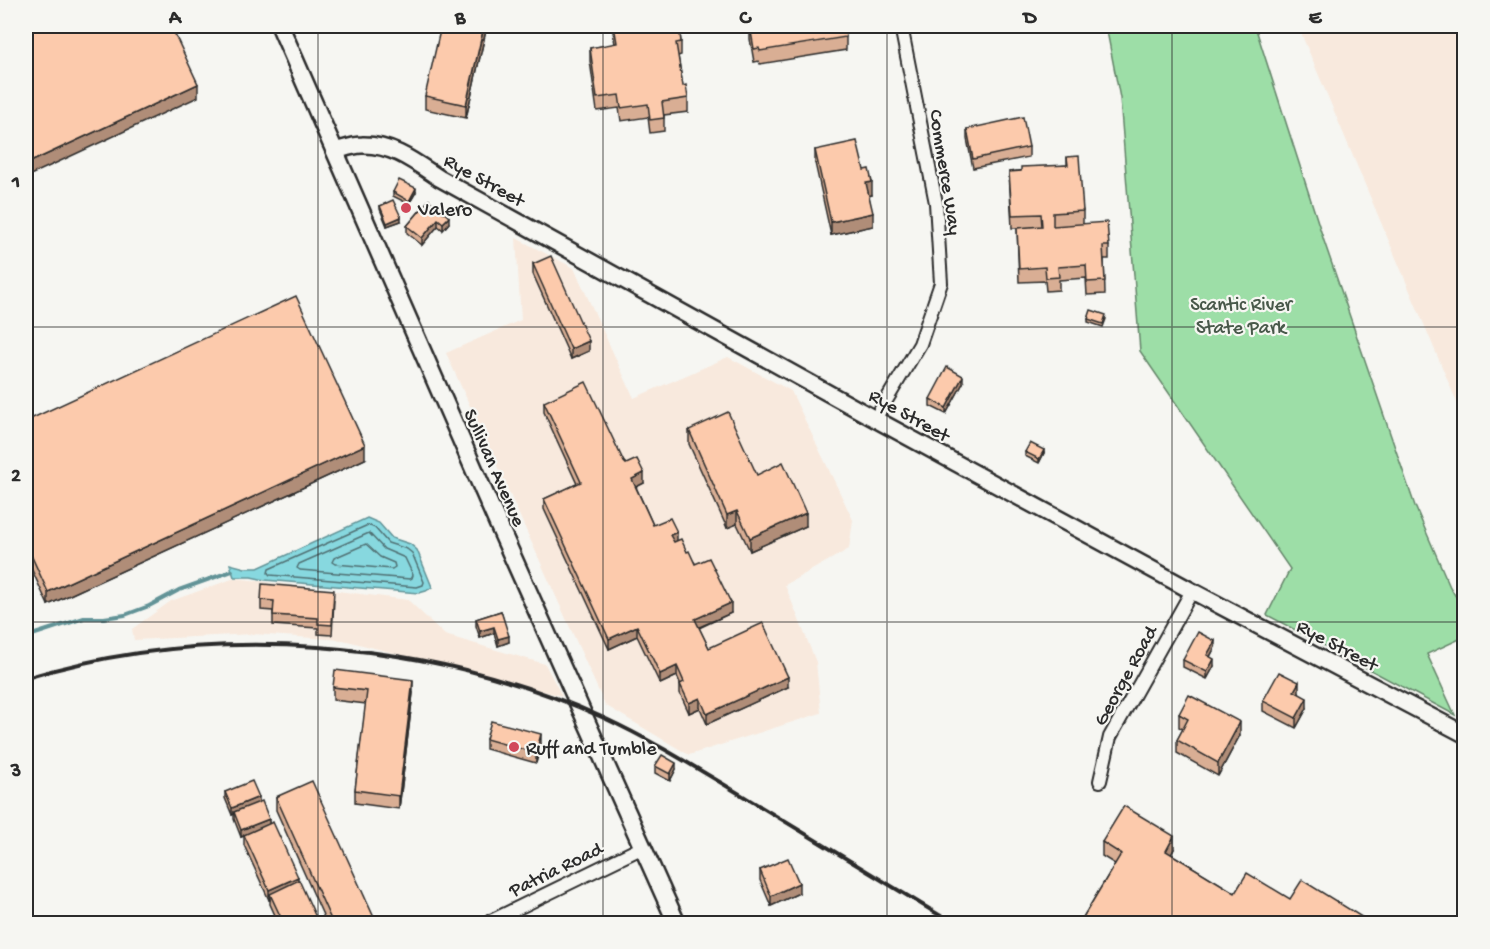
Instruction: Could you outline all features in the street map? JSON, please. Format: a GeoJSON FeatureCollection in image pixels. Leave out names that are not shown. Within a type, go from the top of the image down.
{"type":"FeatureCollection","features":[{"type":"Feature","properties":{"kind":"main road","name":"Sullivan Avenue"},"geometry":{"type":"LineString","coordinates":[[280,26],[677,924]]}},
{"type":"Feature","properties":{"kind":"street","name":"Commerce Way"},"geometry":{"type":"LineString","coordinates":[[875,419],[920,344],[941,283],[936,203],[901,26]]}},
{"type":"Feature","properties":{"kind":"street","name":"Rye Street"},"geometry":{"type":"LineString","coordinates":[[335,152],[360,145],[380,145],[399,153],[439,178],[875,419],[1192,591],[1464,734]]}},
{"type":"Feature","properties":{"kind":"street","name":"George Road"},"geometry":{"type":"LineString","coordinates":[[1100,781],[1110,737],[1192,591]]}},
{"type":"Feature","properties":{"kind":"street","name":"Patria Road"},"geometry":{"type":"LineString","coordinates":[[484,924],[643,847]]}},
{"type":"Feature","properties":{"kind":"shaded area"},"geometry":{"type":"Polygon","coordinates":[[[1298,26],[1464,26],[1464,419],[1298,26]]]}},
{"type":"Feature","properties":{"kind":"shaded area"},"geometry":{"type":"Polygon","coordinates":[[[516,238],[574,268],[634,398],[728,357],[791,391],[853,520],[849,549],[785,585],[816,662],[821,713],[689,755],[605,705],[446,353],[521,320],[516,238]]]}},
{"type":"Feature","properties":{"kind":"shaded area"},"geometry":{"type":"Polygon","coordinates":[[[235,578],[408,600],[445,635],[545,664],[562,696],[343,640],[253,634],[134,640],[132,629],[171,601],[235,578]]]}},
{"type":"Feature","properties":{"kind":"green space","name":"Scantic River State Park"},"geometry":{"type":"Polygon","coordinates":[[[1106,26],[1255,26],[1324,241],[1415,506],[1450,587],[1464,610],[1464,637],[1427,654],[1455,715],[1267,615],[1290,569],[1140,351],[1120,98],[1106,26]]]}},
{"type":"Feature","properties":{"kind":"water"},"geometry":{"type":"Polygon","coordinates":[[[367,518],[379,523],[392,538],[410,544],[417,550],[432,587],[419,593],[234,577],[230,564],[245,568],[258,568],[367,518]]]}},
{"type":"Feature","properties":{"kind":"building"},"geometry":{"type":"Polygon","coordinates":[[[26,26],[171,26],[198,84],[26,164],[26,26]]]}},
{"type":"Feature","properties":{"kind":"building"},"geometry":{"type":"Polygon","coordinates":[[[441,26],[484,26],[466,105],[425,96],[441,26]]]}},
{"type":"Feature","properties":{"kind":"building"},"geometry":{"type":"Polygon","coordinates":[[[614,26],[679,26],[681,42],[676,43],[683,86],[686,85],[688,98],[662,102],[664,118],[650,120],[648,104],[621,108],[619,95],[597,98],[590,48],[617,43],[614,26]]]}},
{"type":"Feature","properties":{"kind":"building"},"geometry":{"type":"Polygon","coordinates":[[[750,26],[844,26],[846,37],[760,51],[759,48],[754,49],[750,26]]]}},
{"type":"Feature","properties":{"kind":"building"},"geometry":{"type":"Polygon","coordinates":[[[1023,117],[1029,147],[973,159],[967,129],[1023,117]]]}},
{"type":"Feature","properties":{"kind":"building"},"geometry":{"type":"Polygon","coordinates":[[[857,141],[864,170],[869,169],[872,182],[866,183],[873,213],[831,222],[815,150],[857,141]]]}},
{"type":"Feature","properties":{"kind":"building"},"geometry":{"type":"Polygon","coordinates":[[[1079,156],[1083,211],[1053,213],[1053,226],[1107,222],[1109,246],[1103,246],[1105,281],[1087,282],[1086,265],[1058,267],[1059,277],[1046,278],[1045,267],[1019,269],[1017,228],[1042,226],[1041,214],[1012,215],[1009,172],[1021,171],[1021,167],[1068,165],[1067,157],[1079,156]]]}},
{"type":"Feature","properties":{"kind":"building"},"geometry":{"type":"Polygon","coordinates":[[[399,180],[416,188],[409,201],[393,192],[399,180]]]}},
{"type":"Feature","properties":{"kind":"building"},"geometry":{"type":"Polygon","coordinates":[[[393,200],[401,217],[387,223],[380,206],[393,200]]]}},
{"type":"Feature","properties":{"kind":"building"},"geometry":{"type":"Polygon","coordinates":[[[429,200],[449,217],[443,223],[438,219],[422,238],[407,226],[429,200]]]}},
{"type":"Feature","properties":{"kind":"building"},"geometry":{"type":"Polygon","coordinates":[[[551,256],[589,341],[571,349],[533,264],[551,256]]]}},
{"type":"Feature","properties":{"kind":"building"},"geometry":{"type":"Polygon","coordinates":[[[296,296],[365,445],[48,592],[26,544],[26,421],[296,296]]]}},
{"type":"Feature","properties":{"kind":"building"},"geometry":{"type":"Polygon","coordinates":[[[1091,310],[1106,315],[1103,324],[1088,319],[1091,310]]]}},
{"type":"Feature","properties":{"kind":"building"},"geometry":{"type":"Polygon","coordinates":[[[947,367],[963,376],[946,408],[930,399],[947,367]]]}},
{"type":"Feature","properties":{"kind":"building"},"geometry":{"type":"Polygon","coordinates":[[[586,382],[624,462],[626,464],[637,459],[644,473],[632,479],[653,525],[670,518],[677,532],[670,535],[674,542],[681,539],[695,564],[709,558],[731,603],[695,619],[709,648],[763,623],[788,677],[707,714],[700,698],[689,703],[680,684],[684,682],[677,666],[660,674],[637,626],[609,639],[544,499],[581,482],[544,402],[586,382]]]}},
{"type":"Feature","properties":{"kind":"building"},"geometry":{"type":"Polygon","coordinates":[[[728,412],[757,475],[783,462],[806,513],[750,538],[737,511],[727,515],[689,430],[728,412]]]}},
{"type":"Feature","properties":{"kind":"building"},"geometry":{"type":"Polygon","coordinates":[[[1030,443],[1044,450],[1039,459],[1025,452],[1030,443]]]}},
{"type":"Feature","properties":{"kind":"building"},"geometry":{"type":"Polygon","coordinates":[[[262,584],[334,590],[332,625],[318,624],[318,618],[273,615],[274,601],[261,600],[262,584]]]}},
{"type":"Feature","properties":{"kind":"building"},"geometry":{"type":"Polygon","coordinates":[[[501,611],[509,636],[498,639],[494,627],[480,631],[476,619],[501,611]]]}},
{"type":"Feature","properties":{"kind":"building"},"geometry":{"type":"Polygon","coordinates":[[[1198,632],[1215,641],[1207,655],[1214,659],[1207,672],[1183,660],[1198,632]]]}},
{"type":"Feature","properties":{"kind":"building"},"geometry":{"type":"Polygon","coordinates":[[[335,670],[413,680],[399,796],[355,790],[367,691],[333,687],[335,670]]]}},
{"type":"Feature","properties":{"kind":"building"},"geometry":{"type":"Polygon","coordinates":[[[1279,672],[1299,682],[1294,691],[1307,698],[1296,718],[1263,701],[1279,672]]]}},
{"type":"Feature","properties":{"kind":"building"},"geometry":{"type":"Polygon","coordinates":[[[1189,695],[1240,722],[1218,763],[1177,740],[1188,719],[1179,714],[1189,695]]]}},
{"type":"Feature","properties":{"kind":"building"},"geometry":{"type":"Polygon","coordinates":[[[491,721],[541,734],[536,753],[486,739],[491,721]]]}},
{"type":"Feature","properties":{"kind":"building"},"geometry":{"type":"Polygon","coordinates":[[[662,755],[676,763],[670,774],[655,766],[662,755]]]}},
{"type":"Feature","properties":{"kind":"building"},"geometry":{"type":"Polygon","coordinates":[[[252,781],[259,797],[232,808],[225,792],[252,781]]]}},
{"type":"Feature","properties":{"kind":"building"},"geometry":{"type":"Polygon","coordinates":[[[312,781],[376,922],[372,924],[333,924],[276,797],[312,781]]]}},
{"type":"Feature","properties":{"kind":"building"},"geometry":{"type":"Polygon","coordinates":[[[262,801],[269,819],[241,830],[234,812],[262,801]]]}},
{"type":"Feature","properties":{"kind":"building"},"geometry":{"type":"Polygon","coordinates":[[[1124,806],[1174,836],[1166,851],[1235,893],[1247,873],[1290,899],[1302,880],[1373,924],[1079,924],[1121,854],[1102,842],[1124,806]]]}},
{"type":"Feature","properties":{"kind":"building"},"geometry":{"type":"Polygon","coordinates":[[[273,822],[298,877],[269,890],[244,835],[273,822]]]}},
{"type":"Feature","properties":{"kind":"building"},"geometry":{"type":"Polygon","coordinates":[[[788,858],[799,883],[771,896],[760,870],[788,858]]]}},
{"type":"Feature","properties":{"kind":"building"},"geometry":{"type":"Polygon","coordinates":[[[299,880],[319,924],[284,924],[270,894],[299,880]]]}},
{"type":"Feature","properties":{"kind":"waterway"},"geometry":{"type":"LineString","coordinates":[[26,637],[84,618],[125,615],[149,606],[179,590],[232,571]]}},
{"type":"Feature","properties":{"kind":"railway"},"geometry":{"type":"LineString","coordinates":[[26,678],[96,660],[169,649],[243,645],[318,647],[392,655],[465,670],[536,691],[604,718],[641,736],[954,924]]}},
{"type":"Feature","properties":{"kind":"place","name":"Valero"},"geometry":{"type":"Point","coordinates":[406,208]}},
{"type":"Feature","properties":{"kind":"place","name":"Ruff and Tumble"},"geometry":{"type":"Point","coordinates":[514,747]}}]}
